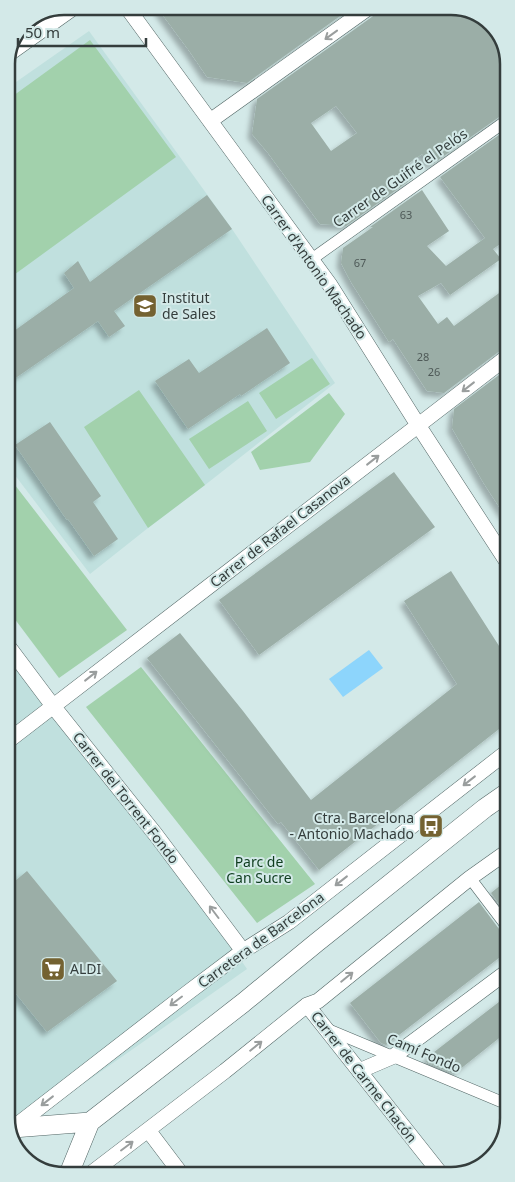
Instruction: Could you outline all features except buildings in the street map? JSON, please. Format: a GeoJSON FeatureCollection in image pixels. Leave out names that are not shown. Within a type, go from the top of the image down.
{"type":"FeatureCollection","features":[{"type":"Feature","properties":{"kind":"street"},"geometry":{"type":"LineString","coordinates":[[19,46],[63,15]]}},
{"type":"Feature","properties":{"kind":"street","name":"Carrer d'Antonio Machado"},"geometry":{"type":"LineString","coordinates":[[133,15],[330,285],[500,551]]}},
{"type":"Feature","properties":{"kind":"street"},"geometry":{"type":"LineString","coordinates":[[210,121],[358,15]]}},
{"type":"Feature","properties":{"kind":"street","name":"Carrer de Guifré el Pelós"},"geometry":{"type":"LineString","coordinates":[[312,259],[500,125]]}},
{"type":"Feature","properties":{"kind":"street","name":"Carrer de Rafael Casanova"},"geometry":{"type":"LineString","coordinates":[[15,736],[500,362]]}},
{"type":"Feature","properties":{"kind":"street","name":"Carrer del Torrent Fondo"},"geometry":{"type":"LineString","coordinates":[[15,655],[156,835],[243,951]]}},
{"type":"Feature","properties":{"kind":"street","name":"Carretera de Barcelona"},"geometry":{"type":"LineString","coordinates":[[16,1126],[243,951],[289,922],[500,757]]}},
{"type":"Feature","properties":{"kind":"street"},"geometry":{"type":"LineString","coordinates":[[72,1167],[90,1122],[500,798]]}},
{"type":"Feature","properties":{"kind":"street"},"geometry":{"type":"LineString","coordinates":[[99,1167],[225,1071],[307,1005],[318,1000],[500,856]]}},
{"type":"Feature","properties":{"kind":"street"},"geometry":{"type":"LineString","coordinates":[[470,878],[500,917]]}},
{"type":"Feature","properties":{"kind":"street"},"geometry":{"type":"LineString","coordinates":[[360,1071],[394,1056],[500,977]]}},
{"type":"Feature","properties":{"kind":"street","name":"Carrer de Carme Chacón"},"geometry":{"type":"LineString","coordinates":[[307,1005],[435,1167]]}},
{"type":"Feature","properties":{"kind":"street","name":"Camí Fondo"},"geometry":{"type":"LineString","coordinates":[[327,1029],[500,1101]]}},
{"type":"Feature","properties":{"kind":"street","name":"Carretera de Barcelona"},"geometry":{"type":"LineString","coordinates":[[16,1129],[90,1122]]}},
{"type":"Feature","properties":{"kind":"street"},"geometry":{"type":"LineString","coordinates":[[148,1130],[176,1167]]}},
{"type":"Feature","properties":{"kind":"shaded area","name":"Institut de Sales"},"geometry":{"type":"Polygon","coordinates":[[[89,31],[232,229],[335,383],[90,574],[15,475],[15,83],[89,31]]]}},
{"type":"Feature","properties":{"kind":"shaded area"},"geometry":{"type":"Polygon","coordinates":[[[15,652],[156,835],[247,969],[17,1131],[15,1118],[15,652]]]}},
{"type":"Feature","properties":{"kind":"green space"},"geometry":{"type":"Polygon","coordinates":[[[90,40],[176,157],[15,274],[15,94],[90,40]]]}},
{"type":"Feature","properties":{"kind":"green space"},"geometry":{"type":"Polygon","coordinates":[[[312,358],[330,384],[276,419],[259,393],[312,358]]]}},
{"type":"Feature","properties":{"kind":"green space"},"geometry":{"type":"Polygon","coordinates":[[[139,390],[205,485],[148,528],[84,427],[139,390]]]}},
{"type":"Feature","properties":{"kind":"green space"},"geometry":{"type":"Polygon","coordinates":[[[329,393],[345,414],[310,462],[260,470],[251,452],[329,393]]]}},
{"type":"Feature","properties":{"kind":"green space"},"geometry":{"type":"Polygon","coordinates":[[[248,401],[267,431],[209,469],[189,439],[248,401]]]}},
{"type":"Feature","properties":{"kind":"green space"},"geometry":{"type":"Polygon","coordinates":[[[15,485],[127,630],[59,678],[15,619],[15,485]]]}},
{"type":"Feature","properties":{"kind":"green space","name":"Parc de Can Sucre"},"geometry":{"type":"Polygon","coordinates":[[[141,667],[315,884],[257,923],[86,707],[141,667]]]}},
{"type":"Feature","properties":{"kind":"water"},"geometry":{"type":"Polygon","coordinates":[[[369,650],[383,668],[343,697],[329,679],[369,650]]]}},
{"type":"Feature","properties":{"kind":"place","name":"Institut de Sales"},"geometry":{"type":"Point","coordinates":[145,306]}},
{"type":"Feature","properties":{"kind":"place","name":"Ctra. Barcelona - Antonio Machado"},"geometry":{"type":"Point","coordinates":[431,826]}},
{"type":"Feature","properties":{"kind":"place","name":"ALDI"},"geometry":{"type":"Point","coordinates":[53,969]}}]}
